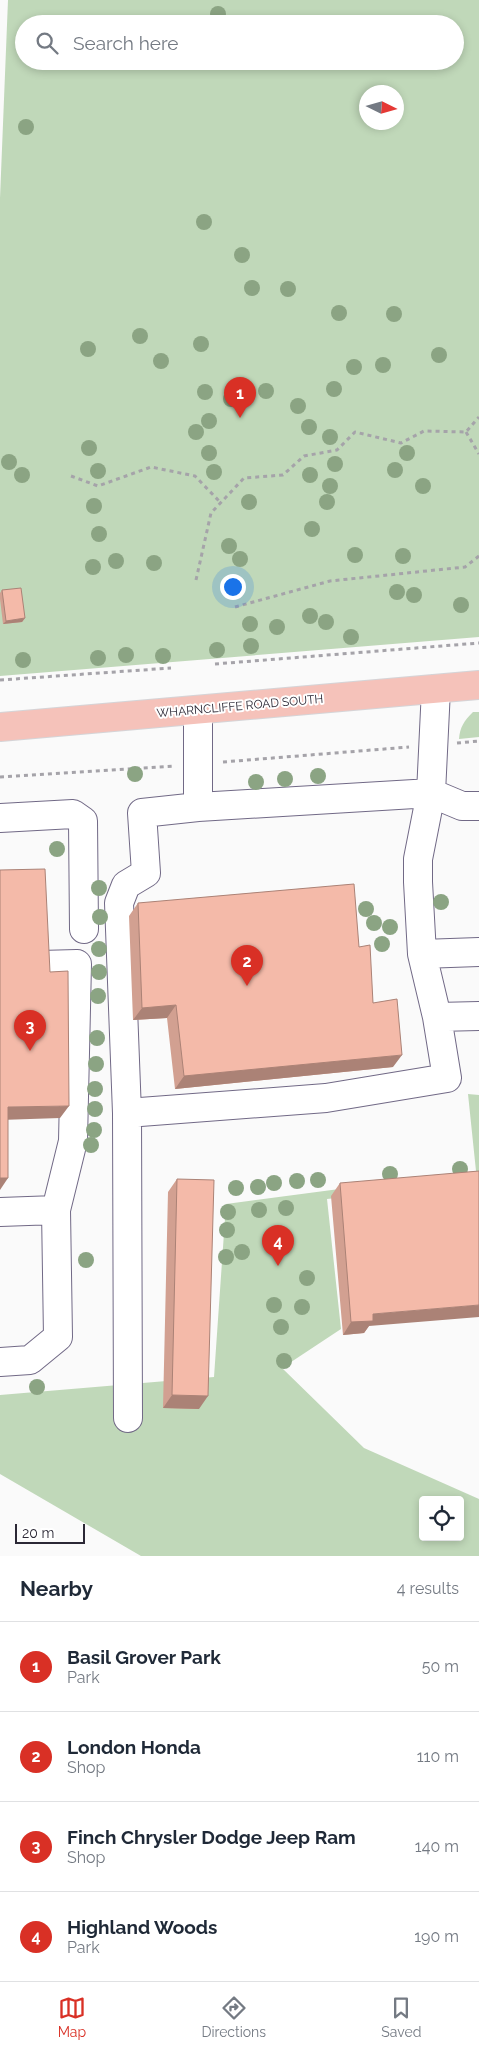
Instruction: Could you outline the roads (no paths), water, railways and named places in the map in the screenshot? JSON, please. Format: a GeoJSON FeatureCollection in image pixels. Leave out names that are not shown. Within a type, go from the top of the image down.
{"type":"FeatureCollection","features":[{"type":"Feature","properties":{"kind":"main road","name":"WHARNCLIFFE ROAD SOUTH"},"geometry":{"type":"LineString","coordinates":[[0,727],[479,685]]}},
{"type":"Feature","properties":{"kind":"lane"},"geometry":{"type":"LineString","coordinates":[[126,1113],[332,1097],[447,1078],[437,1017],[422,954],[418,858],[431,793],[436,689]]}},
{"type":"Feature","properties":{"kind":"lane"},"geometry":{"type":"LineString","coordinates":[[198,710],[198,807]]}},
{"type":"Feature","properties":{"kind":"lane"},"geometry":{"type":"LineString","coordinates":[[128,1418],[126,1113],[119,903],[126,885],[146,873],[142,813],[198,807],[431,793],[462,806],[479,806]]}},
{"type":"Feature","properties":{"kind":"lane"},"geometry":{"type":"LineString","coordinates":[[0,818],[73,814],[83,821],[84,928]]}},
{"type":"Feature","properties":{"kind":"lane"},"geometry":{"type":"LineString","coordinates":[[422,954],[479,952]]}},
{"type":"Feature","properties":{"kind":"lane"},"geometry":{"type":"LineString","coordinates":[[0,1362],[30,1360],[58,1337],[56,1210],[74,1141],[77,964],[40,965]]}},
{"type":"Feature","properties":{"kind":"lane"},"geometry":{"type":"LineString","coordinates":[[437,1017],[479,1016]]}},
{"type":"Feature","properties":{"kind":"lane"},"geometry":{"type":"LineString","coordinates":[[0,1212],[56,1210]]}},
{"type":"Feature","properties":{"kind":"place","name":"Basil Grover Park"},"geometry":{"type":"Point","coordinates":[240,418]}},
{"type":"Feature","properties":{"kind":"place","name":"London Honda"},"geometry":{"type":"Point","coordinates":[247,986]}},
{"type":"Feature","properties":{"kind":"place","name":"Finch Chrysler Dodge Jeep Ram"},"geometry":{"type":"Point","coordinates":[30,1051]}},
{"type":"Feature","properties":{"kind":"place","name":"Highland Woods"},"geometry":{"type":"Point","coordinates":[278,1266]}}]}
